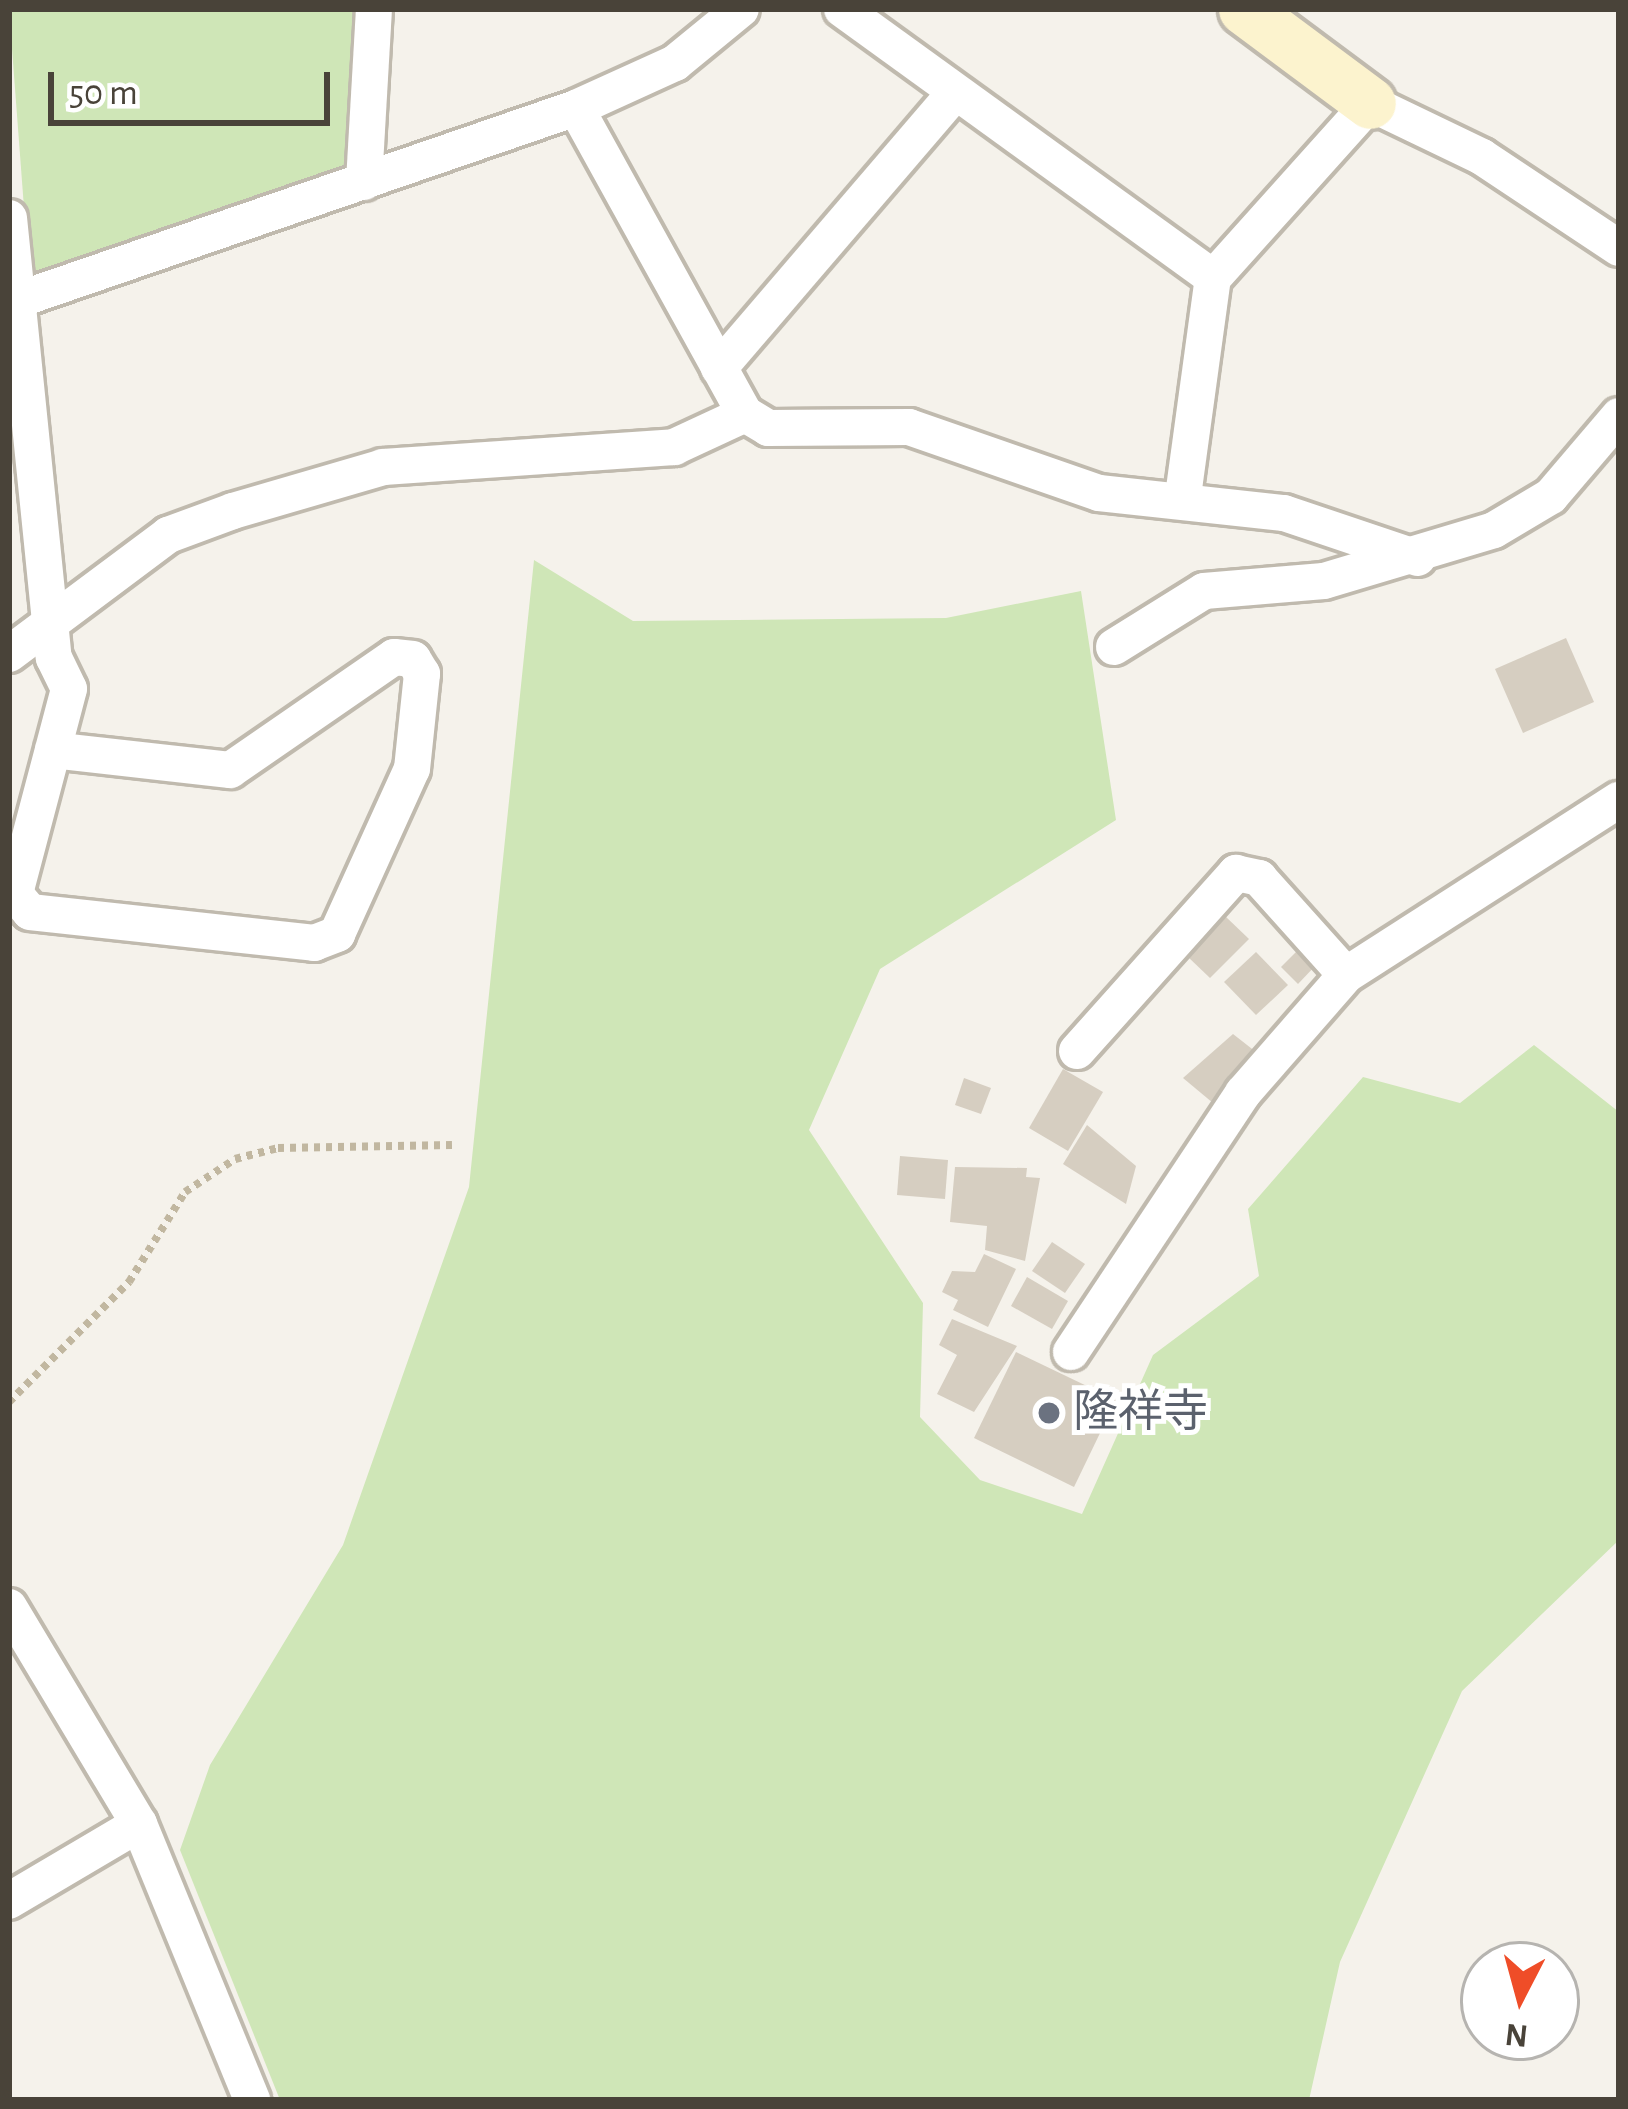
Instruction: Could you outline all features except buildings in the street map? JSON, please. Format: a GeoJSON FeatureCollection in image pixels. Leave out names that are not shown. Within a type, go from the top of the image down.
{"type":"FeatureCollection","features":[{"type":"Feature","properties":{"kind":"street"},"geometry":{"type":"LineString","coordinates":[[364,182],[374,9]]}},
{"type":"Feature","properties":{"kind":"street"},"geometry":{"type":"LineString","coordinates":[[13,303],[576,108],[675,63],[741,9]]}},
{"type":"Feature","properties":{"kind":"street"},"geometry":{"type":"LineString","coordinates":[[842,9],[1213,278]]}},
{"type":"Feature","properties":{"kind":"street"},"geometry":{"type":"LineString","coordinates":[[1244,9],[1370,103],[1482,157],[1619,248]]}},
{"type":"Feature","properties":{"kind":"street"},"geometry":{"type":"LineString","coordinates":[[719,368],[955,94]]}},
{"type":"Feature","properties":{"kind":"street"},"geometry":{"type":"LineString","coordinates":[[1183,496],[1213,278],[1370,103]]}},
{"type":"Feature","properties":{"kind":"street"},"geometry":{"type":"LineString","coordinates":[[576,108],[745,414],[768,428],[909,427],[1099,493],[1167,503],[1183,496],[1284,513],[1418,558]]}},
{"type":"Feature","properties":{"kind":"street"},"geometry":{"type":"LineString","coordinates":[[9,218],[13,303],[51,617],[69,689],[15,894],[30,911],[314,943],[338,934],[412,769],[422,674],[412,659],[394,657],[230,770],[53,750]]}},
{"type":"Feature","properties":{"kind":"street"},"geometry":{"type":"LineString","coordinates":[[9,654],[51,617],[168,535],[383,466],[674,447],[745,414]]}},
{"type":"Feature","properties":{"kind":"street"},"geometry":{"type":"LineString","coordinates":[[1114,647],[1204,591],[1324,581],[1418,558],[1538,506],[1619,416]]}},
{"type":"Feature","properties":{"kind":"street"},"geometry":{"type":"LineString","coordinates":[[1071,1352],[1243,1093],[1346,975],[1619,800]]}},
{"type":"Feature","properties":{"kind":"street"},"geometry":{"type":"LineString","coordinates":[[1078,1051],[1237,873],[1259,878],[1346,975]]}},
{"type":"Feature","properties":{"kind":"street"},"geometry":{"type":"LineString","coordinates":[[9,1607],[139,1823],[252,2100]]}},
{"type":"Feature","properties":{"kind":"street"},"geometry":{"type":"LineString","coordinates":[[9,1901],[139,1823]]}},
{"type":"Feature","properties":{"kind":"path"},"geometry":{"type":"LineString","coordinates":[[9,1402],[129,1282],[185,1192],[235,1159],[278,1148],[452,1145]]}},
{"type":"Feature","properties":{"kind":"green space"},"geometry":{"type":"Polygon","coordinates":[[[9,9],[362,9],[351,168],[48,279],[29,274],[9,9]]]}},
{"type":"Feature","properties":{"kind":"green space"},"geometry":{"type":"Polygon","coordinates":[[[534,560],[633,621],[946,618],[1081,591],[1116,820],[880,969],[809,1130],[923,1303],[920,1417],[980,1480],[1082,1514],[1153,1355],[1259,1276],[1248,1209],[1363,1077],[1460,1103],[1534,1045],[1619,1112],[1619,1540],[1462,1691],[1340,1962],[1309,2100],[280,2100],[180,1850],[210,1765],[343,1545],[469,1187],[534,560]]]}},
{"type":"Feature","properties":{"kind":"place","name":"隆祥寺"},"geometry":{"type":"Point","coordinates":[1049,1413]}}]}
